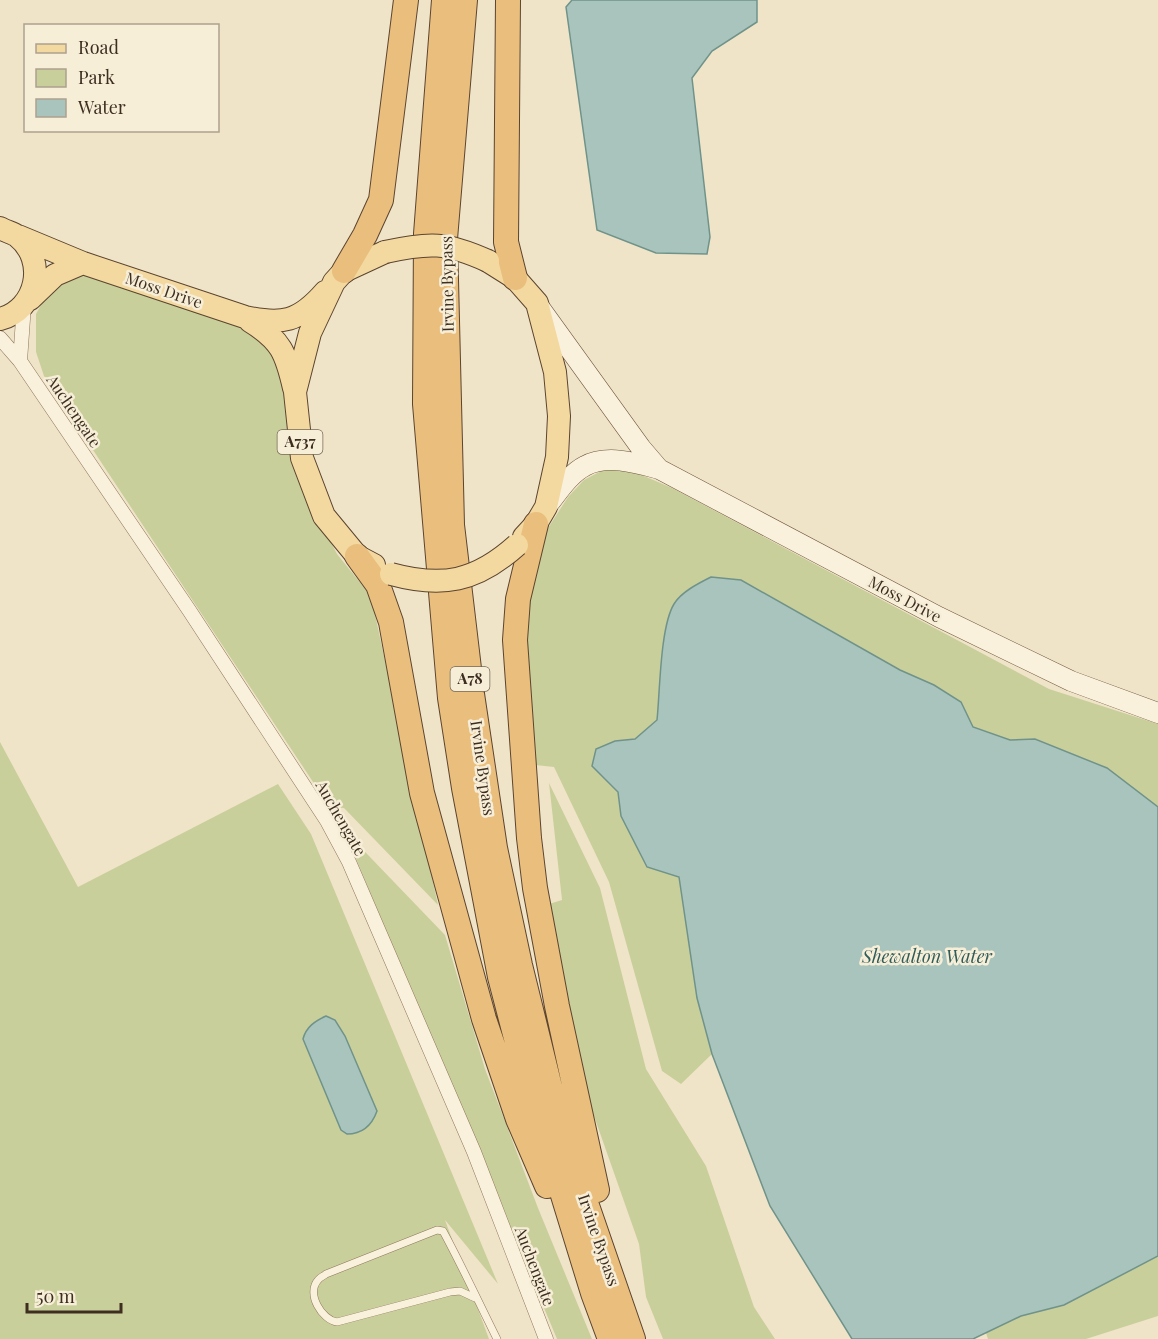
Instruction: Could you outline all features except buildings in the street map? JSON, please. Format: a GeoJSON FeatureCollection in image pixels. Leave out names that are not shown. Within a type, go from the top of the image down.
{"type":"FeatureCollection","features":[{"type":"Feature","properties":{"kind":"highway"},"geometry":{"type":"LineString","coordinates":[[339,276],[365,235],[381,200],[406,0]]}},
{"type":"Feature","properties":{"kind":"highway","name":"Irvine Bypass"},"geometry":{"type":"LineString","coordinates":[[444,0],[426,234],[425,404],[450,698],[464,788],[500,977],[523,1065],[593,1293],[610,1339]]}},
{"type":"Feature","properties":{"kind":"highway","name":"Irvine Bypass"},"geometry":{"type":"LineString","coordinates":[[465,0],[445,238],[452,525],[472,694],[495,848],[550,1087],[585,1200],[635,1339]]}},
{"type":"Feature","properties":{"kind":"highway"},"geometry":{"type":"LineString","coordinates":[[508,0],[507,242],[515,278]]}},
{"type":"Feature","properties":{"kind":"highway"},"geometry":{"type":"LineString","coordinates":[[541,516],[518,599],[515,640],[530,848],[535,888],[576,1098],[604,1221],[635,1339]]}},
{"type":"Feature","properties":{"kind":"highway"},"geometry":{"type":"LineString","coordinates":[[357,556],[378,585],[391,622],[422,793],[484,1019],[518,1119],[593,1293]]}},
{"type":"Feature","properties":{"kind":"main road","name":"A737"},"geometry":{"type":"LineString","coordinates":[[9,232],[32,254],[36,273],[34,288],[25,304]]}},
{"type":"Feature","properties":{"kind":"main road","name":"Moss Drive"},"geometry":{"type":"LineString","coordinates":[[9,232],[83,262],[245,318],[270,322],[290,319],[313,306],[339,276]]}},
{"type":"Feature","properties":{"kind":"main road","name":"A737"},"geometry":{"type":"LineString","coordinates":[[433,244],[460,248],[489,261],[515,278],[537,303],[555,372],[559,416],[557,458],[541,516],[507,554],[467,577],[444,582],[416,581],[390,574],[357,556],[324,516],[311,487],[302,458],[295,392],[310,333],[339,276],[385,252],[433,244]]}},
{"type":"Feature","properties":{"kind":"main road"},"geometry":{"type":"LineString","coordinates":[[0,319],[15,314],[55,275],[83,262]]}},
{"type":"Feature","properties":{"kind":"main road","name":"Moss Drive"},"geometry":{"type":"LineString","coordinates":[[537,303],[641,448],[659,469]]}},
{"type":"Feature","properties":{"kind":"main road","name":"Moss Drive"},"geometry":{"type":"LineString","coordinates":[[245,318],[269,333],[278,343],[288,361],[295,392]]}},
{"type":"Feature","properties":{"kind":"main road","name":"Moss Drive"},"geometry":{"type":"LineString","coordinates":[[541,516],[567,482],[585,466],[607,460],[631,462],[659,469],[939,617],[1071,681],[1158,713]]}},
{"type":"Feature","properties":{"kind":"street"},"geometry":{"type":"LineString","coordinates":[[20,361],[25,304]]}},
{"type":"Feature","properties":{"kind":"street","name":"Auchengate"},"geometry":{"type":"LineString","coordinates":[[0,338],[20,361],[189,610],[327,821],[349,862],[474,1152],[546,1339]]}},
{"type":"Feature","properties":{"kind":"lane"},"geometry":{"type":"LineString","coordinates":[[475,1298],[460,1291],[450,1292],[337,1322],[329,1321],[320,1312],[315,1288],[318,1280],[326,1274],[437,1230],[443,1231],[497,1339]]}},
{"type":"Feature","properties":{"kind":"green space"},"geometry":{"type":"Polygon","coordinates":[[[95,274],[243,326],[267,345],[282,365],[301,484],[337,554],[371,596],[438,905],[344,808],[328,807],[44,376],[36,352],[36,314],[46,295],[71,277],[95,274]]]}},
{"type":"Feature","properties":{"kind":"green space"},"geometry":{"type":"Polygon","coordinates":[[[605,469],[630,470],[672,488],[1049,689],[1158,724],[1158,807],[1107,768],[1036,739],[1010,740],[973,727],[960,702],[934,685],[900,670],[674,604],[666,629],[657,720],[635,739],[615,741],[592,766],[618,792],[621,816],[679,877],[697,998],[712,1054],[681,1084],[662,1071],[609,882],[554,767],[535,765],[520,635],[527,588],[548,528],[568,497],[584,480],[605,469]]]}},
{"type":"Feature","properties":{"kind":"green space"},"geometry":{"type":"Polygon","coordinates":[[[0,742],[78,887],[278,784],[311,834],[498,1284],[445,1220],[489,1339],[0,1339],[0,742]]]}},
{"type":"Feature","properties":{"kind":"green space"},"geometry":{"type":"Polygon","coordinates":[[[549,783],[600,888],[646,1069],[706,1166],[754,1307],[775,1339],[663,1339],[646,1297],[639,1244],[588,1099],[549,904],[562,900],[549,783]]]}},
{"type":"Feature","properties":{"kind":"green space"},"geometry":{"type":"Polygon","coordinates":[[[344,830],[445,935],[485,1069],[538,1208],[592,1339],[557,1339],[344,830]]]}},
{"type":"Feature","properties":{"kind":"green space"},"geometry":{"type":"Polygon","coordinates":[[[1158,1256],[1158,1316],[1086,1339],[988,1339],[986,1333],[1021,1316],[1064,1305],[1158,1256]]]}},
{"type":"Feature","properties":{"kind":"water"},"geometry":{"type":"Polygon","coordinates":[[[572,0],[757,0],[757,22],[712,51],[692,78],[710,237],[707,254],[656,253],[597,230],[566,7],[572,0]]]}},
{"type":"Feature","properties":{"kind":"water","name":"Shewalton Water"},"geometry":{"type":"Polygon","coordinates":[[[711,577],[741,580],[900,670],[934,685],[961,702],[973,727],[1010,740],[1035,739],[1107,768],[1158,807],[1158,1256],[1064,1305],[1021,1316],[973,1339],[852,1339],[770,1206],[712,1054],[697,998],[679,877],[647,867],[621,816],[618,792],[592,766],[596,749],[615,741],[635,739],[657,720],[661,660],[669,614],[681,596],[711,577]]]}},
{"type":"Feature","properties":{"kind":"water"},"geometry":{"type":"Polygon","coordinates":[[[326,1016],[335,1020],[345,1036],[377,1111],[369,1124],[357,1132],[347,1134],[341,1130],[303,1039],[306,1031],[312,1025],[326,1016]]]}}]}
